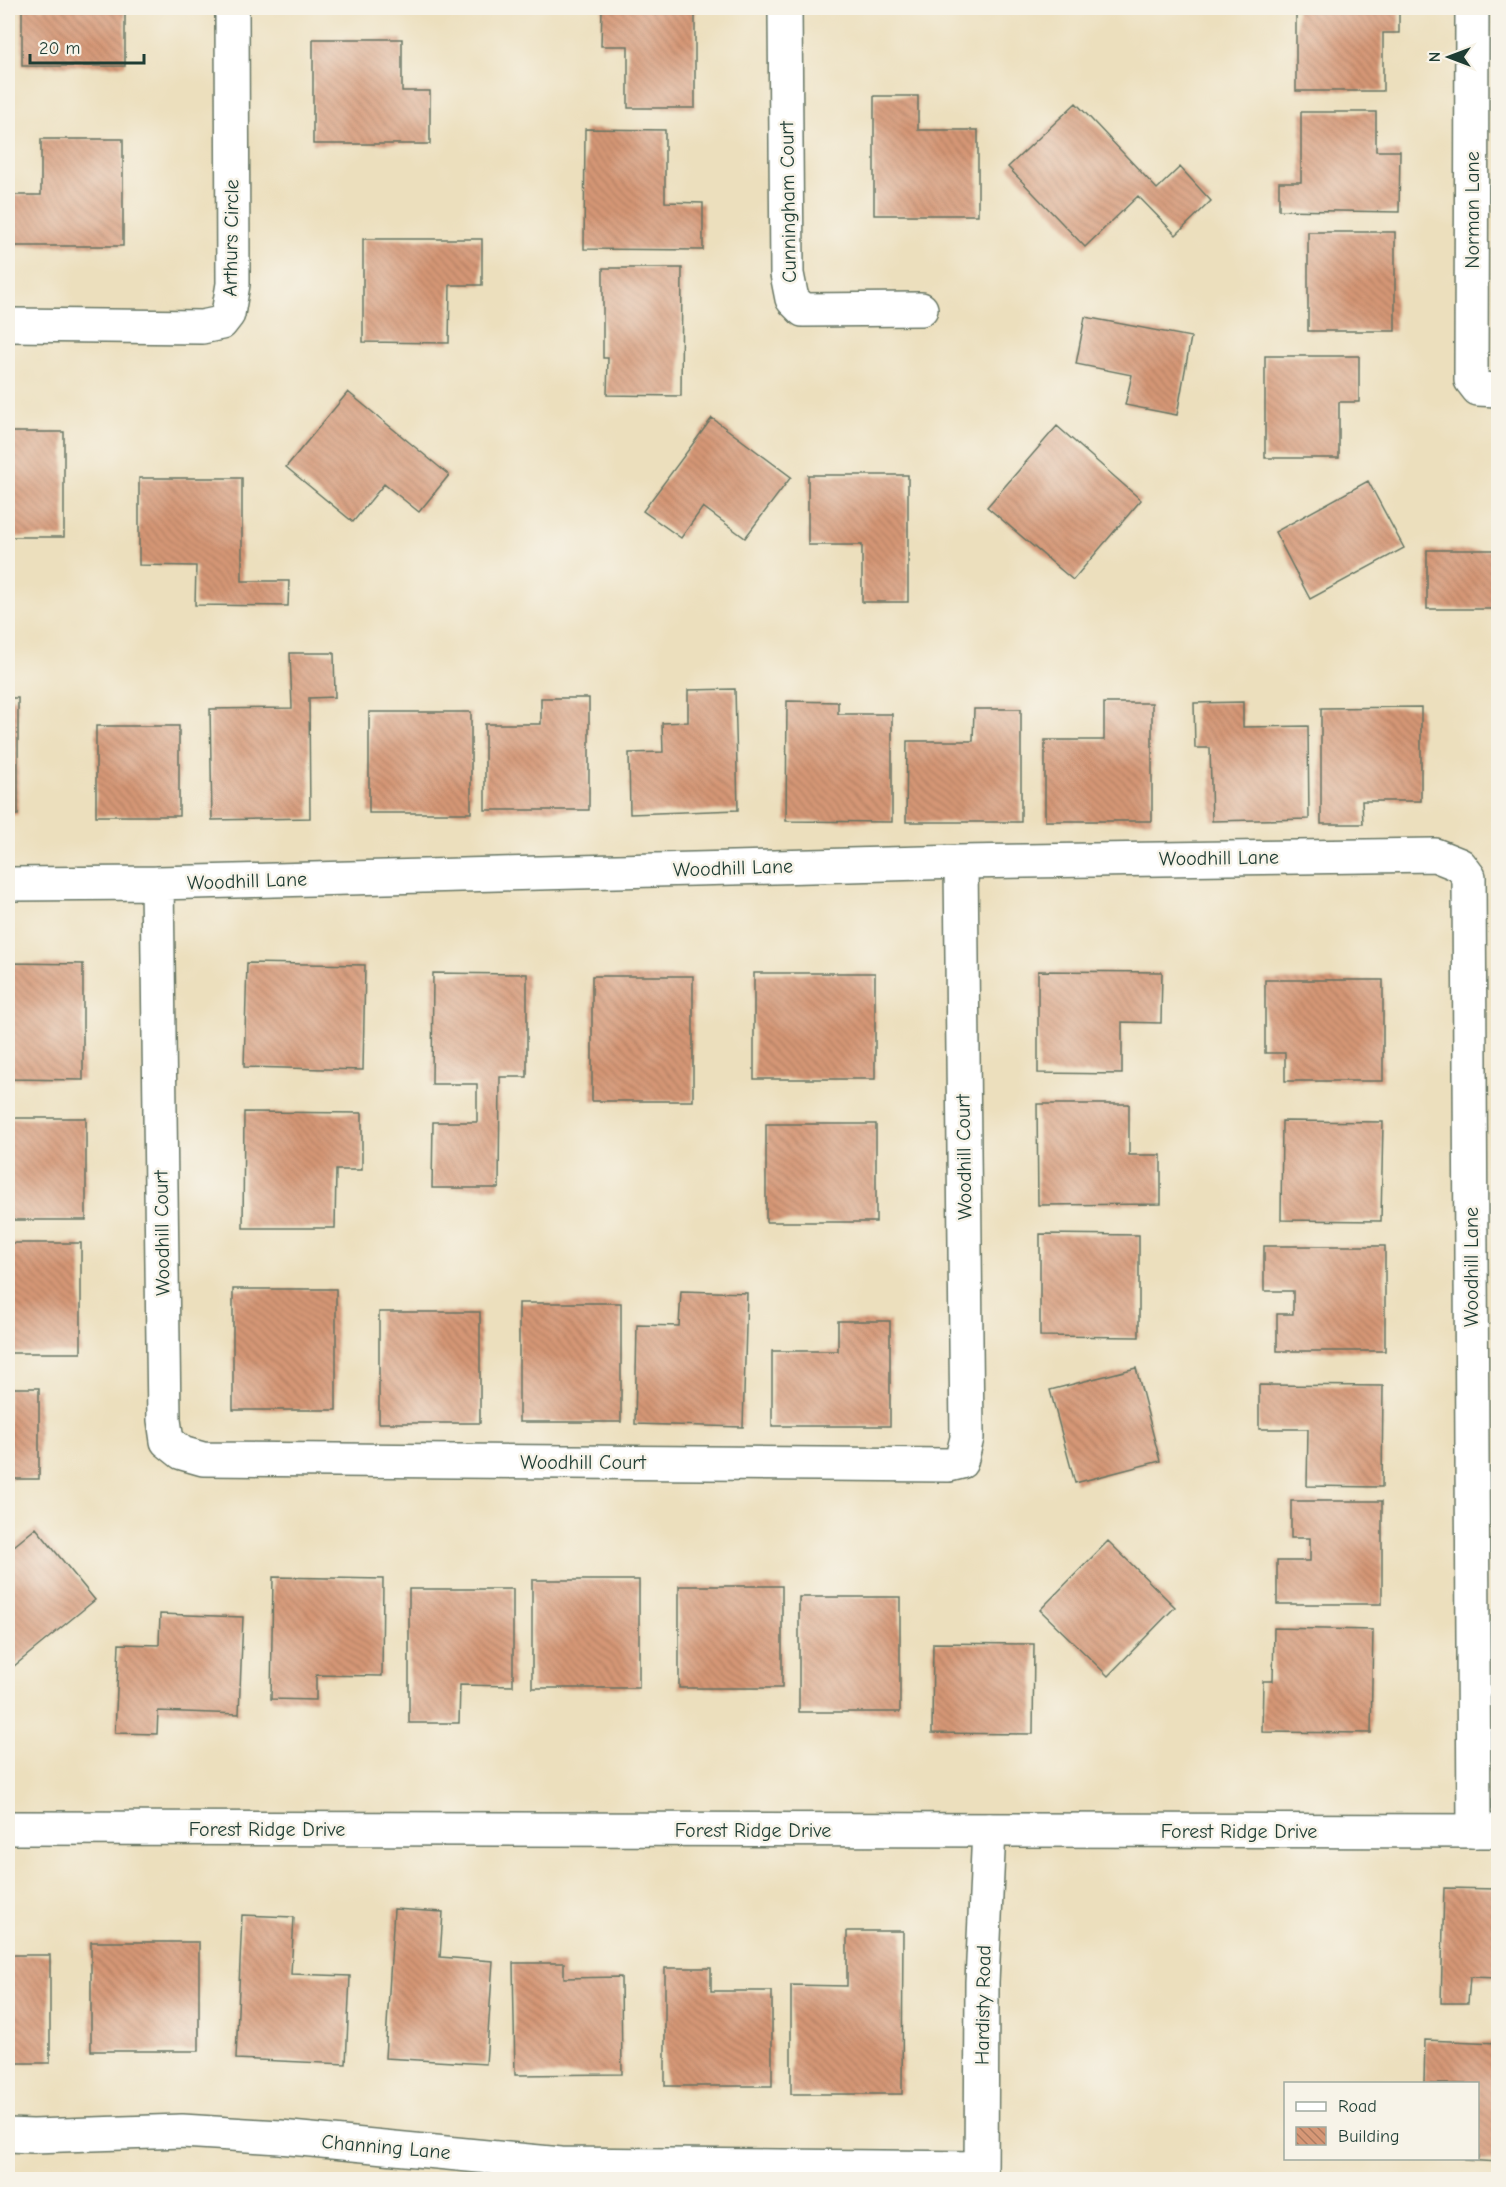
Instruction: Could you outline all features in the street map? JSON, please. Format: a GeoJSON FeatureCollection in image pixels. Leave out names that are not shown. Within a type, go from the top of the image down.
{"type":"FeatureCollection","features":[{"type":"Feature","properties":{"kind":"street","name":"Arthurs Circle"},"geometry":{"type":"LineString","coordinates":[[8,325],[202,327],[221,323],[228,314],[233,284],[232,8]]}},
{"type":"Feature","properties":{"kind":"street","name":"Cunningham Court"},"geometry":{"type":"LineString","coordinates":[[785,8],[787,274],[792,299],[802,310],[921,309]]}},
{"type":"Feature","properties":{"kind":"street","name":"Norman Lane"},"geometry":{"type":"LineString","coordinates":[[1472,8],[1471,380],[1478,389],[1498,390]]}},
{"type":"Feature","properties":{"kind":"street","name":"Woodhill Lane"},"geometry":{"type":"LineString","coordinates":[[8,884],[157,883],[961,862],[1435,855],[1460,865],[1469,877],[1486,1831]]}},
{"type":"Feature","properties":{"kind":"street","name":"Woodhill Court"},"geometry":{"type":"LineString","coordinates":[[157,883],[164,1420],[167,1441],[182,1453],[203,1459],[949,1465],[961,1462],[967,1438],[961,862]]}},
{"type":"Feature","properties":{"kind":"street","name":"Forest Ridge Drive"},"geometry":{"type":"LineString","coordinates":[[8,1828],[1486,1831]]}},
{"type":"Feature","properties":{"kind":"street","name":"Hardisty Road"},"geometry":{"type":"LineString","coordinates":[[981,2174],[982,1982],[989,1830]]}},
{"type":"Feature","properties":{"kind":"street","name":"Channing Lane"},"geometry":{"type":"LineString","coordinates":[[8,2134],[33,2136],[182,2131],[280,2137],[561,2164],[981,2174]]}},
{"type":"Feature","properties":{"kind":"building"},"geometry":{"type":"Polygon","coordinates":[[[22,8],[125,8],[125,66],[22,66],[22,8]]]}},
{"type":"Feature","properties":{"kind":"building"},"geometry":{"type":"Polygon","coordinates":[[[602,8],[695,8],[695,108],[628,108],[628,46],[601,46],[602,8]]]}},
{"type":"Feature","properties":{"kind":"building"},"geometry":{"type":"Polygon","coordinates":[[[1296,8],[1399,8],[1399,33],[1383,33],[1383,91],[1296,91],[1296,8]]]}},
{"type":"Feature","properties":{"kind":"building"},"geometry":{"type":"Polygon","coordinates":[[[313,39],[402,39],[402,91],[430,91],[430,144],[313,144],[313,39]]]}},
{"type":"Feature","properties":{"kind":"building"},"geometry":{"type":"Polygon","coordinates":[[[874,96],[918,96],[918,130],[978,130],[978,215],[874,215],[874,96]]]}},
{"type":"Feature","properties":{"kind":"building"},"geometry":{"type":"Polygon","coordinates":[[[1076,103],[1157,189],[1180,167],[1211,201],[1176,235],[1138,196],[1085,247],[1008,167],[1076,103]]]}},
{"type":"Feature","properties":{"kind":"building"},"geometry":{"type":"Polygon","coordinates":[[[1301,112],[1376,112],[1376,151],[1400,151],[1399,212],[1279,210],[1279,182],[1301,182],[1301,112]]]}},
{"type":"Feature","properties":{"kind":"building"},"geometry":{"type":"Polygon","coordinates":[[[585,129],[665,130],[665,202],[703,203],[703,250],[584,249],[585,129]]]}},
{"type":"Feature","properties":{"kind":"building"},"geometry":{"type":"Polygon","coordinates":[[[41,139],[123,139],[123,246],[8,246],[8,195],[41,195],[41,139]]]}},
{"type":"Feature","properties":{"kind":"building"},"geometry":{"type":"Polygon","coordinates":[[[1308,232],[1395,232],[1395,331],[1308,331],[1308,232]]]}},
{"type":"Feature","properties":{"kind":"building"},"geometry":{"type":"Polygon","coordinates":[[[363,239],[482,239],[482,285],[450,285],[449,343],[363,342],[363,239]]]}},
{"type":"Feature","properties":{"kind":"building"},"geometry":{"type":"Polygon","coordinates":[[[603,268],[682,268],[681,396],[607,395],[608,358],[603,358],[603,268]]]}},
{"type":"Feature","properties":{"kind":"building"},"geometry":{"type":"Polygon","coordinates":[[[1085,317],[1191,337],[1177,415],[1125,405],[1132,375],[1076,364],[1085,317]]]}},
{"type":"Feature","properties":{"kind":"building"},"geometry":{"type":"Polygon","coordinates":[[[1265,356],[1359,356],[1359,402],[1339,402],[1339,458],[1265,458],[1265,356]]]}},
{"type":"Feature","properties":{"kind":"building"},"geometry":{"type":"Polygon","coordinates":[[[348,392],[449,475],[419,512],[384,484],[353,522],[286,467],[348,392]]]}},
{"type":"Feature","properties":{"kind":"building"},"geometry":{"type":"Polygon","coordinates":[[[712,418],[791,477],[745,538],[703,507],[681,538],[643,511],[712,418]]]}},
{"type":"Feature","properties":{"kind":"building"},"geometry":{"type":"Polygon","coordinates":[[[1057,426],[1141,500],[1073,580],[987,507],[1057,426]]]}},
{"type":"Feature","properties":{"kind":"building"},"geometry":{"type":"Polygon","coordinates":[[[8,432],[64,432],[64,537],[8,537],[8,432]]]}},
{"type":"Feature","properties":{"kind":"building"},"geometry":{"type":"Polygon","coordinates":[[[808,475],[908,475],[908,602],[862,602],[862,545],[808,545],[808,475]]]}},
{"type":"Feature","properties":{"kind":"building"},"geometry":{"type":"Polygon","coordinates":[[[139,478],[242,478],[242,581],[289,581],[288,606],[195,605],[196,566],[139,565],[139,478]]]}},
{"type":"Feature","properties":{"kind":"building"},"geometry":{"type":"Polygon","coordinates":[[[1368,481],[1404,548],[1310,599],[1275,532],[1368,481]]]}},
{"type":"Feature","properties":{"kind":"building"},"geometry":{"type":"Polygon","coordinates":[[[1427,550],[1498,550],[1498,609],[1427,609],[1427,550]]]}},
{"type":"Feature","properties":{"kind":"building"},"geometry":{"type":"Polygon","coordinates":[[[290,653],[334,653],[335,697],[309,698],[310,818],[212,820],[210,709],[292,708],[290,653]]]}},
{"type":"Feature","properties":{"kind":"building"},"geometry":{"type":"Polygon","coordinates":[[[735,689],[738,810],[630,814],[629,753],[663,752],[662,723],[688,722],[688,690],[735,689]]]}},
{"type":"Feature","properties":{"kind":"building"},"geometry":{"type":"Polygon","coordinates":[[[8,698],[18,698],[18,815],[8,815],[8,698]]]}},
{"type":"Feature","properties":{"kind":"building"},"geometry":{"type":"Polygon","coordinates":[[[541,698],[589,698],[589,810],[485,810],[485,724],[541,724],[541,698]]]}},
{"type":"Feature","properties":{"kind":"building"},"geometry":{"type":"Polygon","coordinates":[[[787,701],[838,702],[838,714],[892,714],[892,822],[786,821],[787,701]]]}},
{"type":"Feature","properties":{"kind":"building"},"geometry":{"type":"Polygon","coordinates":[[[1243,702],[1243,727],[1308,726],[1309,819],[1212,821],[1210,748],[1195,748],[1194,703],[1243,702]]]}},
{"type":"Feature","properties":{"kind":"building"},"geometry":{"type":"Polygon","coordinates":[[[1104,703],[1152,703],[1152,821],[1045,821],[1045,740],[1104,740],[1104,703]]]}},
{"type":"Feature","properties":{"kind":"building"},"geometry":{"type":"Polygon","coordinates":[[[1421,707],[1421,801],[1362,801],[1363,824],[1321,824],[1321,708],[1421,707]]]}},
{"type":"Feature","properties":{"kind":"building"},"geometry":{"type":"Polygon","coordinates":[[[974,709],[1021,709],[1021,822],[906,822],[907,741],[973,741],[974,709]]]}},
{"type":"Feature","properties":{"kind":"building"},"geometry":{"type":"Polygon","coordinates":[[[369,712],[471,712],[471,813],[369,813],[369,712]]]}},
{"type":"Feature","properties":{"kind":"building"},"geometry":{"type":"Polygon","coordinates":[[[96,726],[179,726],[179,816],[96,816],[96,726]]]}},
{"type":"Feature","properties":{"kind":"building"},"geometry":{"type":"Polygon","coordinates":[[[8,963],[83,964],[83,1080],[8,1079],[8,963]]]}},
{"type":"Feature","properties":{"kind":"building"},"geometry":{"type":"Polygon","coordinates":[[[247,963],[365,965],[363,1070],[244,1067],[247,963]]]}},
{"type":"Feature","properties":{"kind":"building"},"geometry":{"type":"Polygon","coordinates":[[[1038,971],[1162,972],[1161,1023],[1122,1022],[1122,1074],[1038,1073],[1038,971]]]}},
{"type":"Feature","properties":{"kind":"building"},"geometry":{"type":"Polygon","coordinates":[[[433,973],[527,974],[527,1077],[500,1077],[499,1188],[432,1188],[433,1122],[477,1122],[477,1084],[432,1084],[433,973]]]}},
{"type":"Feature","properties":{"kind":"building"},"geometry":{"type":"Polygon","coordinates":[[[754,973],[875,973],[875,1079],[754,1079],[754,973]]]}},
{"type":"Feature","properties":{"kind":"building"},"geometry":{"type":"Polygon","coordinates":[[[592,976],[693,976],[693,1101],[592,1101],[592,976]]]}},
{"type":"Feature","properties":{"kind":"building"},"geometry":{"type":"Polygon","coordinates":[[[1265,980],[1383,980],[1383,1081],[1285,1081],[1285,1053],[1265,1053],[1265,980]]]}},
{"type":"Feature","properties":{"kind":"building"},"geometry":{"type":"Polygon","coordinates":[[[1037,1104],[1129,1104],[1129,1155],[1161,1155],[1161,1204],[1038,1205],[1037,1104]]]}},
{"type":"Feature","properties":{"kind":"building"},"geometry":{"type":"Polygon","coordinates":[[[244,1112],[362,1113],[362,1170],[336,1170],[335,1228],[243,1228],[244,1112]]]}},
{"type":"Feature","properties":{"kind":"building"},"geometry":{"type":"Polygon","coordinates":[[[8,1118],[86,1118],[86,1220],[8,1220],[8,1118]]]}},
{"type":"Feature","properties":{"kind":"building"},"geometry":{"type":"Polygon","coordinates":[[[1282,1121],[1383,1122],[1381,1221],[1281,1220],[1282,1121]]]}},
{"type":"Feature","properties":{"kind":"building"},"geometry":{"type":"Polygon","coordinates":[[[766,1124],[876,1124],[876,1222],[766,1222],[766,1124]]]}},
{"type":"Feature","properties":{"kind":"building"},"geometry":{"type":"Polygon","coordinates":[[[1040,1234],[1139,1235],[1139,1337],[1040,1336],[1040,1234]]]}},
{"type":"Feature","properties":{"kind":"building"},"geometry":{"type":"Polygon","coordinates":[[[8,1243],[81,1243],[81,1353],[8,1353],[8,1243]]]}},
{"type":"Feature","properties":{"kind":"building"},"geometry":{"type":"Polygon","coordinates":[[[1264,1246],[1385,1246],[1385,1351],[1277,1351],[1277,1314],[1293,1314],[1293,1291],[1264,1291],[1264,1246]]]}},
{"type":"Feature","properties":{"kind":"building"},"geometry":{"type":"Polygon","coordinates":[[[233,1289],[336,1289],[336,1410],[233,1410],[233,1289]]]}},
{"type":"Feature","properties":{"kind":"building"},"geometry":{"type":"Polygon","coordinates":[[[681,1291],[747,1293],[743,1427],[635,1424],[637,1325],[679,1326],[681,1291]]]}},
{"type":"Feature","properties":{"kind":"building"},"geometry":{"type":"Polygon","coordinates":[[[519,1303],[621,1303],[621,1422],[519,1422],[519,1303]]]}},
{"type":"Feature","properties":{"kind":"building"},"geometry":{"type":"Polygon","coordinates":[[[379,1312],[480,1312],[480,1423],[379,1423],[379,1312]]]}},
{"type":"Feature","properties":{"kind":"building"},"geometry":{"type":"Polygon","coordinates":[[[838,1321],[890,1321],[890,1426],[772,1426],[772,1351],[838,1351],[838,1321]]]}},
{"type":"Feature","properties":{"kind":"building"},"geometry":{"type":"Polygon","coordinates":[[[1136,1368],[1160,1461],[1075,1483],[1050,1390],[1136,1368]]]}},
{"type":"Feature","properties":{"kind":"building"},"geometry":{"type":"Polygon","coordinates":[[[1259,1385],[1383,1386],[1382,1487],[1307,1486],[1308,1429],[1259,1429],[1259,1385]]]}},
{"type":"Feature","properties":{"kind":"building"},"geometry":{"type":"Polygon","coordinates":[[[8,1388],[39,1388],[39,1479],[8,1479],[8,1388]]]}},
{"type":"Feature","properties":{"kind":"building"},"geometry":{"type":"Polygon","coordinates":[[[1291,1501],[1382,1501],[1382,1604],[1277,1604],[1277,1561],[1310,1561],[1310,1538],[1291,1538],[1291,1501]]]}},
{"type":"Feature","properties":{"kind":"building"},"geometry":{"type":"Polygon","coordinates":[[[36,1528],[95,1600],[8,1671],[8,1551],[36,1528]]]}},
{"type":"Feature","properties":{"kind":"building"},"geometry":{"type":"Polygon","coordinates":[[[1108,1541],[1175,1607],[1108,1676],[1040,1610],[1108,1541]]]}},
{"type":"Feature","properties":{"kind":"building"},"geometry":{"type":"Polygon","coordinates":[[[273,1577],[383,1579],[382,1676],[316,1675],[316,1700],[271,1699],[273,1577]]]}},
{"type":"Feature","properties":{"kind":"building"},"geometry":{"type":"Polygon","coordinates":[[[532,1580],[639,1580],[639,1688],[532,1688],[532,1580]]]}},
{"type":"Feature","properties":{"kind":"building"},"geometry":{"type":"Polygon","coordinates":[[[679,1586],[782,1586],[782,1688],[679,1688],[679,1586]]]}},
{"type":"Feature","properties":{"kind":"building"},"geometry":{"type":"Polygon","coordinates":[[[409,1589],[513,1589],[513,1686],[460,1685],[459,1723],[409,1723],[409,1589]]]}},
{"type":"Feature","properties":{"kind":"building"},"geometry":{"type":"Polygon","coordinates":[[[799,1597],[900,1597],[900,1712],[799,1712],[799,1597]]]}},
{"type":"Feature","properties":{"kind":"building"},"geometry":{"type":"Polygon","coordinates":[[[160,1614],[243,1617],[239,1714],[158,1711],[157,1734],[115,1733],[119,1644],[159,1645],[160,1614]]]}},
{"type":"Feature","properties":{"kind":"building"},"geometry":{"type":"Polygon","coordinates":[[[1274,1628],[1373,1630],[1371,1733],[1262,1732],[1263,1681],[1273,1681],[1274,1628]]]}},
{"type":"Feature","properties":{"kind":"building"},"geometry":{"type":"Polygon","coordinates":[[[933,1643],[1034,1644],[1033,1734],[932,1733],[933,1643]]]}},
{"type":"Feature","properties":{"kind":"building"},"geometry":{"type":"Polygon","coordinates":[[[1444,1888],[1498,1889],[1498,1978],[1470,1977],[1468,2003],[1441,2003],[1444,1888]]]}},
{"type":"Feature","properties":{"kind":"building"},"geometry":{"type":"Polygon","coordinates":[[[394,1909],[443,1912],[440,1957],[493,1961],[486,2064],[385,2058],[394,1909]]]}},
{"type":"Feature","properties":{"kind":"building"},"geometry":{"type":"Polygon","coordinates":[[[242,1915],[294,1917],[291,1974],[350,1976],[346,2064],[236,2059],[242,1915]]]}},
{"type":"Feature","properties":{"kind":"building"},"geometry":{"type":"Polygon","coordinates":[[[847,1931],[903,1931],[902,2094],[791,2094],[791,1985],[847,1986],[847,1931]]]}},
{"type":"Feature","properties":{"kind":"building"},"geometry":{"type":"Polygon","coordinates":[[[91,1942],[199,1942],[199,2051],[91,2051],[91,1942]]]}},
{"type":"Feature","properties":{"kind":"building"},"geometry":{"type":"Polygon","coordinates":[[[8,1955],[50,1955],[50,2063],[8,2063],[8,1955]]]}},
{"type":"Feature","properties":{"kind":"building"},"geometry":{"type":"Polygon","coordinates":[[[513,1963],[564,1963],[564,1978],[621,1977],[622,2074],[515,2075],[513,1963]]]}},
{"type":"Feature","properties":{"kind":"building"},"geometry":{"type":"Polygon","coordinates":[[[665,1968],[711,1968],[711,1991],[772,1991],[772,2086],[665,2086],[665,1968]]]}},
{"type":"Feature","properties":{"kind":"building"},"geometry":{"type":"Polygon","coordinates":[[[1425,2040],[1498,2043],[1498,2162],[1465,2160],[1479,2160],[1479,2082],[1424,2082],[1425,2040]]]}}]}
